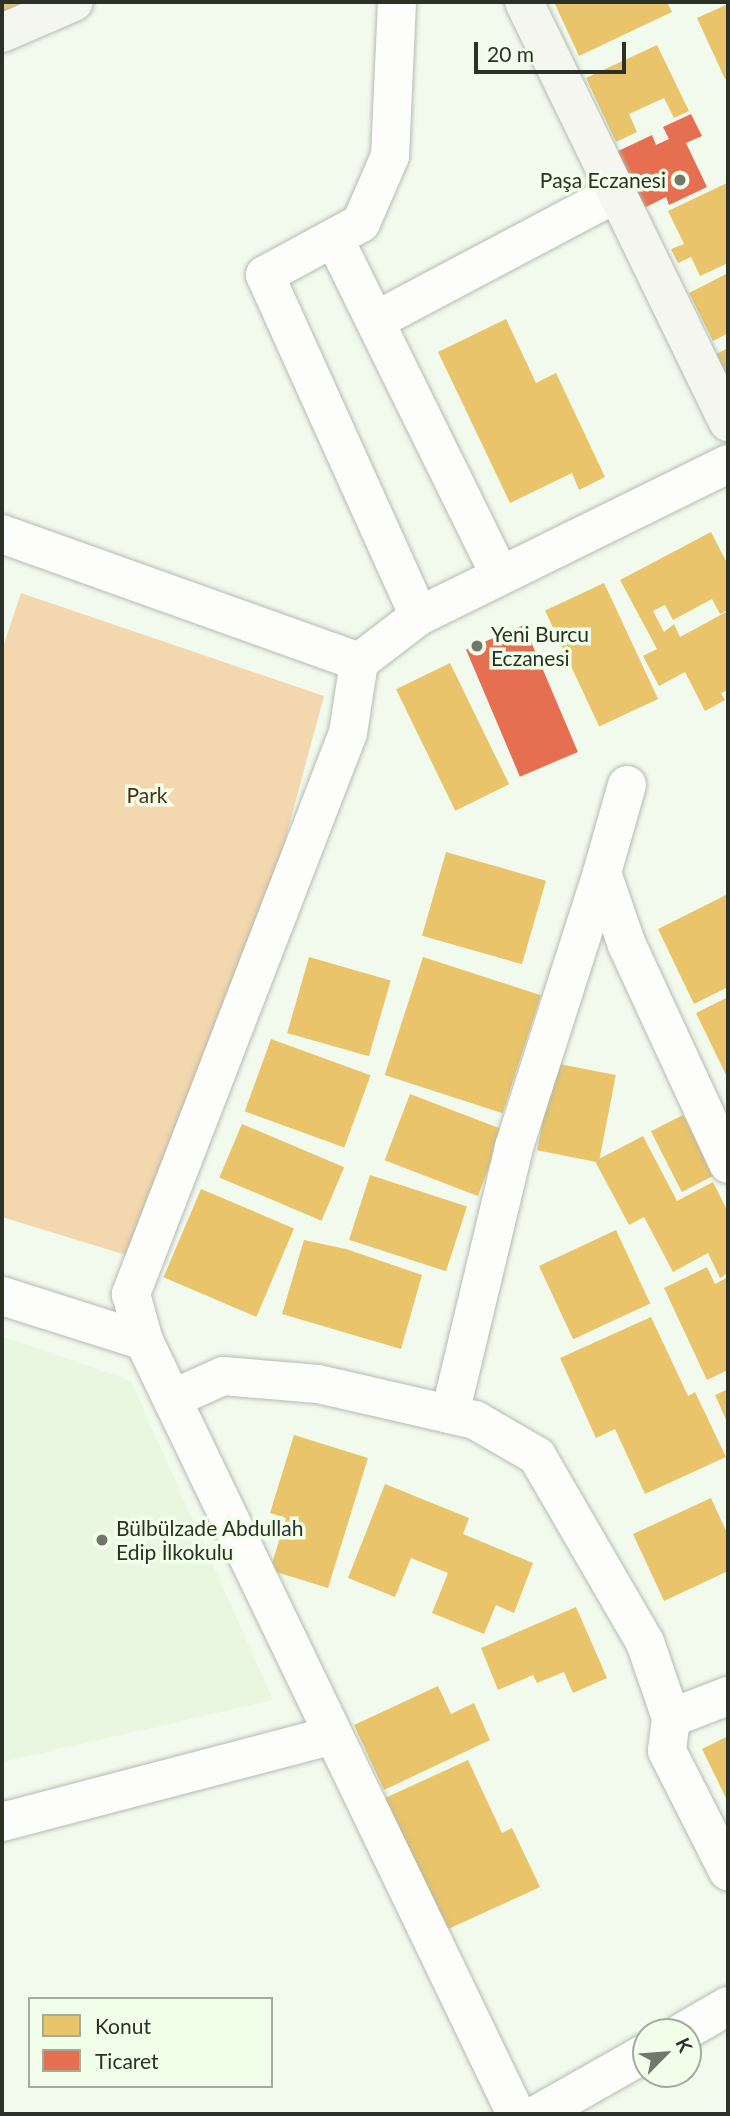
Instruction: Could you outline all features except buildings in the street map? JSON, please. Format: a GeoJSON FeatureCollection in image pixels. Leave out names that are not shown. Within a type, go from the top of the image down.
{"type":"FeatureCollection","features":[{"type":"Feature","properties":{"kind":"street"},"geometry":{"type":"LineString","coordinates":[[2,33],[74,2]]}},
{"type":"Feature","properties":{"kind":"street"},"geometry":{"type":"LineString","coordinates":[[397,2],[390,156],[361,223],[265,275],[419,616]]}},
{"type":"Feature","properties":{"kind":"street"},"geometry":{"type":"LineString","coordinates":[[524,2],[728,422]]}},
{"type":"Feature","properties":{"kind":"street"},"geometry":{"type":"LineString","coordinates":[[375,321],[617,194]]}},
{"type":"Feature","properties":{"kind":"street"},"geometry":{"type":"LineString","coordinates":[[334,238],[499,574]]}},
{"type":"Feature","properties":{"kind":"street"},"geometry":{"type":"LineString","coordinates":[[516,2114],[144,1341],[131,1294],[348,733],[359,662],[419,616],[499,574],[728,464]]}},
{"type":"Feature","properties":{"kind":"street"},"geometry":{"type":"LineString","coordinates":[[2,534],[359,662]]}},
{"type":"Feature","properties":{"kind":"street"},"geometry":{"type":"LineString","coordinates":[[450,1414],[514,1147],[602,873],[627,785]]}},
{"type":"Feature","properties":{"kind":"street"},"geometry":{"type":"LineString","coordinates":[[602,873],[627,945],[728,1164]]}},
{"type":"Feature","properties":{"kind":"street"},"geometry":{"type":"LineString","coordinates":[[2,1296],[144,1341]]}},
{"type":"Feature","properties":{"kind":"street"},"geometry":{"type":"LineString","coordinates":[[172,1399],[223,1376],[318,1384],[475,1420],[537,1456],[645,1642],[671,1718],[667,1751],[728,1871]]}},
{"type":"Feature","properties":{"kind":"street"},"geometry":{"type":"LineString","coordinates":[[671,1718],[728,1696]]}},
{"type":"Feature","properties":{"kind":"street"},"geometry":{"type":"LineString","coordinates":[[2,1822],[333,1735]]}},
{"type":"Feature","properties":{"kind":"street"},"geometry":{"type":"LineString","coordinates":[[702,2021],[728,2006]]}},
{"type":"Feature","properties":{"kind":"street"},"geometry":{"type":"LineString","coordinates":[[538,2114],[632,2061]]}},
{"type":"Feature","properties":{"kind":"shaded area","name":"Bülbülzade Abdullah Edip İlkokulu"},"geometry":{"type":"Polygon","coordinates":[[[2,1336],[131,1381],[273,1700],[2,1762],[2,1336]]]}},
{"type":"Feature","properties":{"kind":"green space","name":"Park"},"geometry":{"type":"Polygon","coordinates":[[[21,593],[324,696],[235,1025],[126,1255],[2,1217],[2,650],[21,593]]]}},
{"type":"Feature","properties":{"kind":"place","name":"Paşa Eczanesi"},"geometry":{"type":"Point","coordinates":[680,180]}},
{"type":"Feature","properties":{"kind":"place","name":"Yeni Burcu Eczanesi"},"geometry":{"type":"Point","coordinates":[477,646]}},
{"type":"Feature","properties":{"kind":"place","name":"Bülbülzade Abdullah Edip İlkokulu"},"geometry":{"type":"Point","coordinates":[102,1540]}}]}
